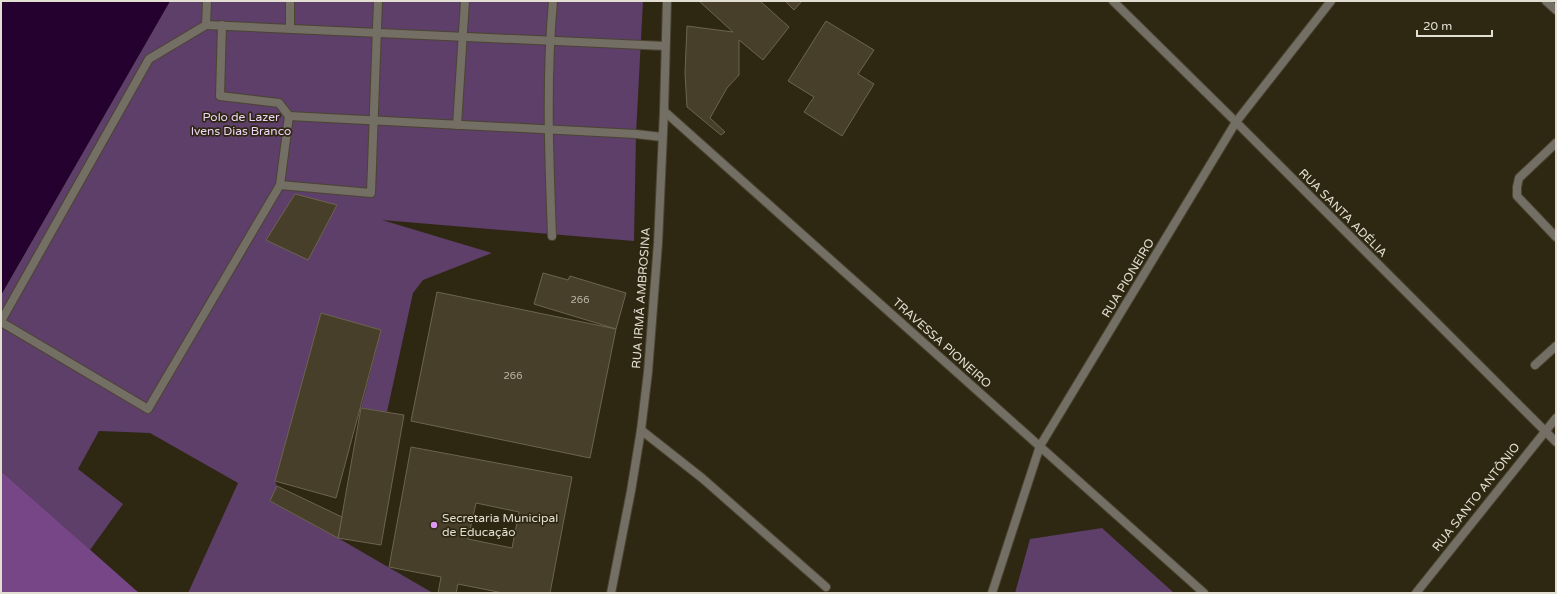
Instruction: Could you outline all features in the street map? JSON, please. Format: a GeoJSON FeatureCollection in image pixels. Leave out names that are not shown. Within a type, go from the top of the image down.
{"type":"FeatureCollection","features":[{"type":"Feature","properties":{"kind":"street"},"geometry":{"type":"LineString","coordinates":[[206,24],[207,1]]}},
{"type":"Feature","properties":{"kind":"street"},"geometry":{"type":"LineString","coordinates":[[290,1],[290,28]]}},
{"type":"Feature","properties":{"kind":"street"},"geometry":{"type":"LineString","coordinates":[[280,186],[371,193],[378,1]]}},
{"type":"Feature","properties":{"kind":"street"},"geometry":{"type":"LineString","coordinates":[[457,125],[465,1]]}},
{"type":"Feature","properties":{"kind":"street"},"geometry":{"type":"LineString","coordinates":[[552,236],[549,129],[550,40],[553,1]]}},
{"type":"Feature","properties":{"kind":"street","name":"RUA IRMÃ AMBROSINA"},"geometry":{"type":"LineString","coordinates":[[610,593],[642,430],[648,372],[657,251],[664,111],[667,1]]}},
{"type":"Feature","properties":{"kind":"street","name":"RUA SANTA ADÉLIA"},"geometry":{"type":"LineString","coordinates":[[1112,1],[1236,122],[1556,442]]}},
{"type":"Feature","properties":{"kind":"street","name":"RUA PIONEIRO"},"geometry":{"type":"LineString","coordinates":[[992,593],[1040,446],[1236,122],[1331,1]]}},
{"type":"Feature","properties":{"kind":"street"},"geometry":{"type":"LineString","coordinates":[[1546,1],[1556,10]]}},
{"type":"Feature","properties":{"kind":"street"},"geometry":{"type":"LineString","coordinates":[[222,25],[220,96],[279,103],[289,116],[280,186],[148,409],[1,321],[149,59],[206,24],[665,46]]}},
{"type":"Feature","properties":{"kind":"street","name":"TRAVESSA PIONEIRO"},"geometry":{"type":"LineString","coordinates":[[664,111],[1204,593]]}},
{"type":"Feature","properties":{"kind":"street"},"geometry":{"type":"LineString","coordinates":[[289,116],[549,129],[662,137]]}},
{"type":"Feature","properties":{"kind":"street"},"geometry":{"type":"LineString","coordinates":[[1556,143],[1519,178],[1516,187],[1517,196],[1556,237]]}},
{"type":"Feature","properties":{"kind":"street"},"geometry":{"type":"LineString","coordinates":[[1535,365],[1556,346]]}},
{"type":"Feature","properties":{"kind":"street","name":"RUA SANTO ANTÔNIO"},"geometry":{"type":"LineString","coordinates":[[1416,593],[1544,431],[1556,418]]}},
{"type":"Feature","properties":{"kind":"street"},"geometry":{"type":"LineString","coordinates":[[642,430],[702,478],[826,587]]}},
{"type":"Feature","properties":{"kind":"green space","name":"Polo de Lazer Ivens Dias Branco"},"geometry":{"type":"Polygon","coordinates":[[[170,1],[643,1],[636,134],[634,241],[382,220],[492,253],[423,280],[413,293],[387,412],[361,408],[381,330],[321,314],[275,481],[277,486],[270,501],[338,538],[433,593],[188,593],[238,483],[150,433],[99,431],[78,469],[123,504],[90,550],[1,471],[1,295],[170,1]]]}},
{"type":"Feature","properties":{"kind":"green space"},"geometry":{"type":"Polygon","coordinates":[[[1102,528],[1174,593],[1015,593],[1030,539],[1102,528]]]}},
{"type":"Feature","properties":{"kind":"shaded area"},"geometry":{"type":"Polygon","coordinates":[[[1,1],[170,1],[1,295],[1,1]]]}},
{"type":"Feature","properties":{"kind":"shaded area"},"geometry":{"type":"Polygon","coordinates":[[[1,471],[139,593],[1,593],[1,471]]]}},
{"type":"Feature","properties":{"kind":"building"},"geometry":{"type":"Polygon","coordinates":[[[699,1],[760,1],[789,27],[763,60],[739,40],[739,75],[727,88],[710,118],[725,132],[721,135],[687,107],[685,73],[687,26],[733,32],[699,1]]]}},
{"type":"Feature","properties":{"kind":"building"},"geometry":{"type":"Polygon","coordinates":[[[785,1],[802,1],[794,10],[785,1]]]}},
{"type":"Feature","properties":{"kind":"building"},"geometry":{"type":"Polygon","coordinates":[[[826,21],[874,50],[858,74],[874,84],[842,136],[804,112],[814,97],[788,81],[826,21]]]}},
{"type":"Feature","properties":{"kind":"building"},"geometry":{"type":"Polygon","coordinates":[[[295,194],[337,205],[308,260],[266,240],[295,194]]]}},
{"type":"Feature","properties":{"kind":"building"},"geometry":{"type":"Polygon","coordinates":[[[543,273],[568,280],[570,276],[626,293],[616,329],[534,304],[543,273]]]}},
{"type":"Feature","properties":{"kind":"building"},"geometry":{"type":"Polygon","coordinates":[[[437,292],[616,329],[590,458],[411,421],[437,292]]]}},
{"type":"Feature","properties":{"kind":"building"},"geometry":{"type":"Polygon","coordinates":[[[321,313],[381,330],[336,498],[275,481],[321,313]]]}},
{"type":"Feature","properties":{"kind":"building"},"geometry":{"type":"Polygon","coordinates":[[[361,408],[404,415],[381,545],[338,538],[361,408]]]}},
{"type":"Feature","properties":{"kind":"building","name":"Secretaria Municipal de Educação"},"geometry":{"type":"Polygon","coordinates":[[[411,447],[572,477],[550,593],[503,593],[458,584],[456,593],[438,593],[441,577],[389,567],[411,447]],[[476,503],[468,539],[512,548],[519,512],[476,503]]]}},
{"type":"Feature","properties":{"kind":"building"},"geometry":{"type":"Polygon","coordinates":[[[277,486],[342,517],[338,538],[270,501],[277,486]]]}},
{"type":"Feature","properties":{"kind":"place","name":"Secretaria Municipal de Educação"},"geometry":{"type":"Point","coordinates":[434,525]}}]}
